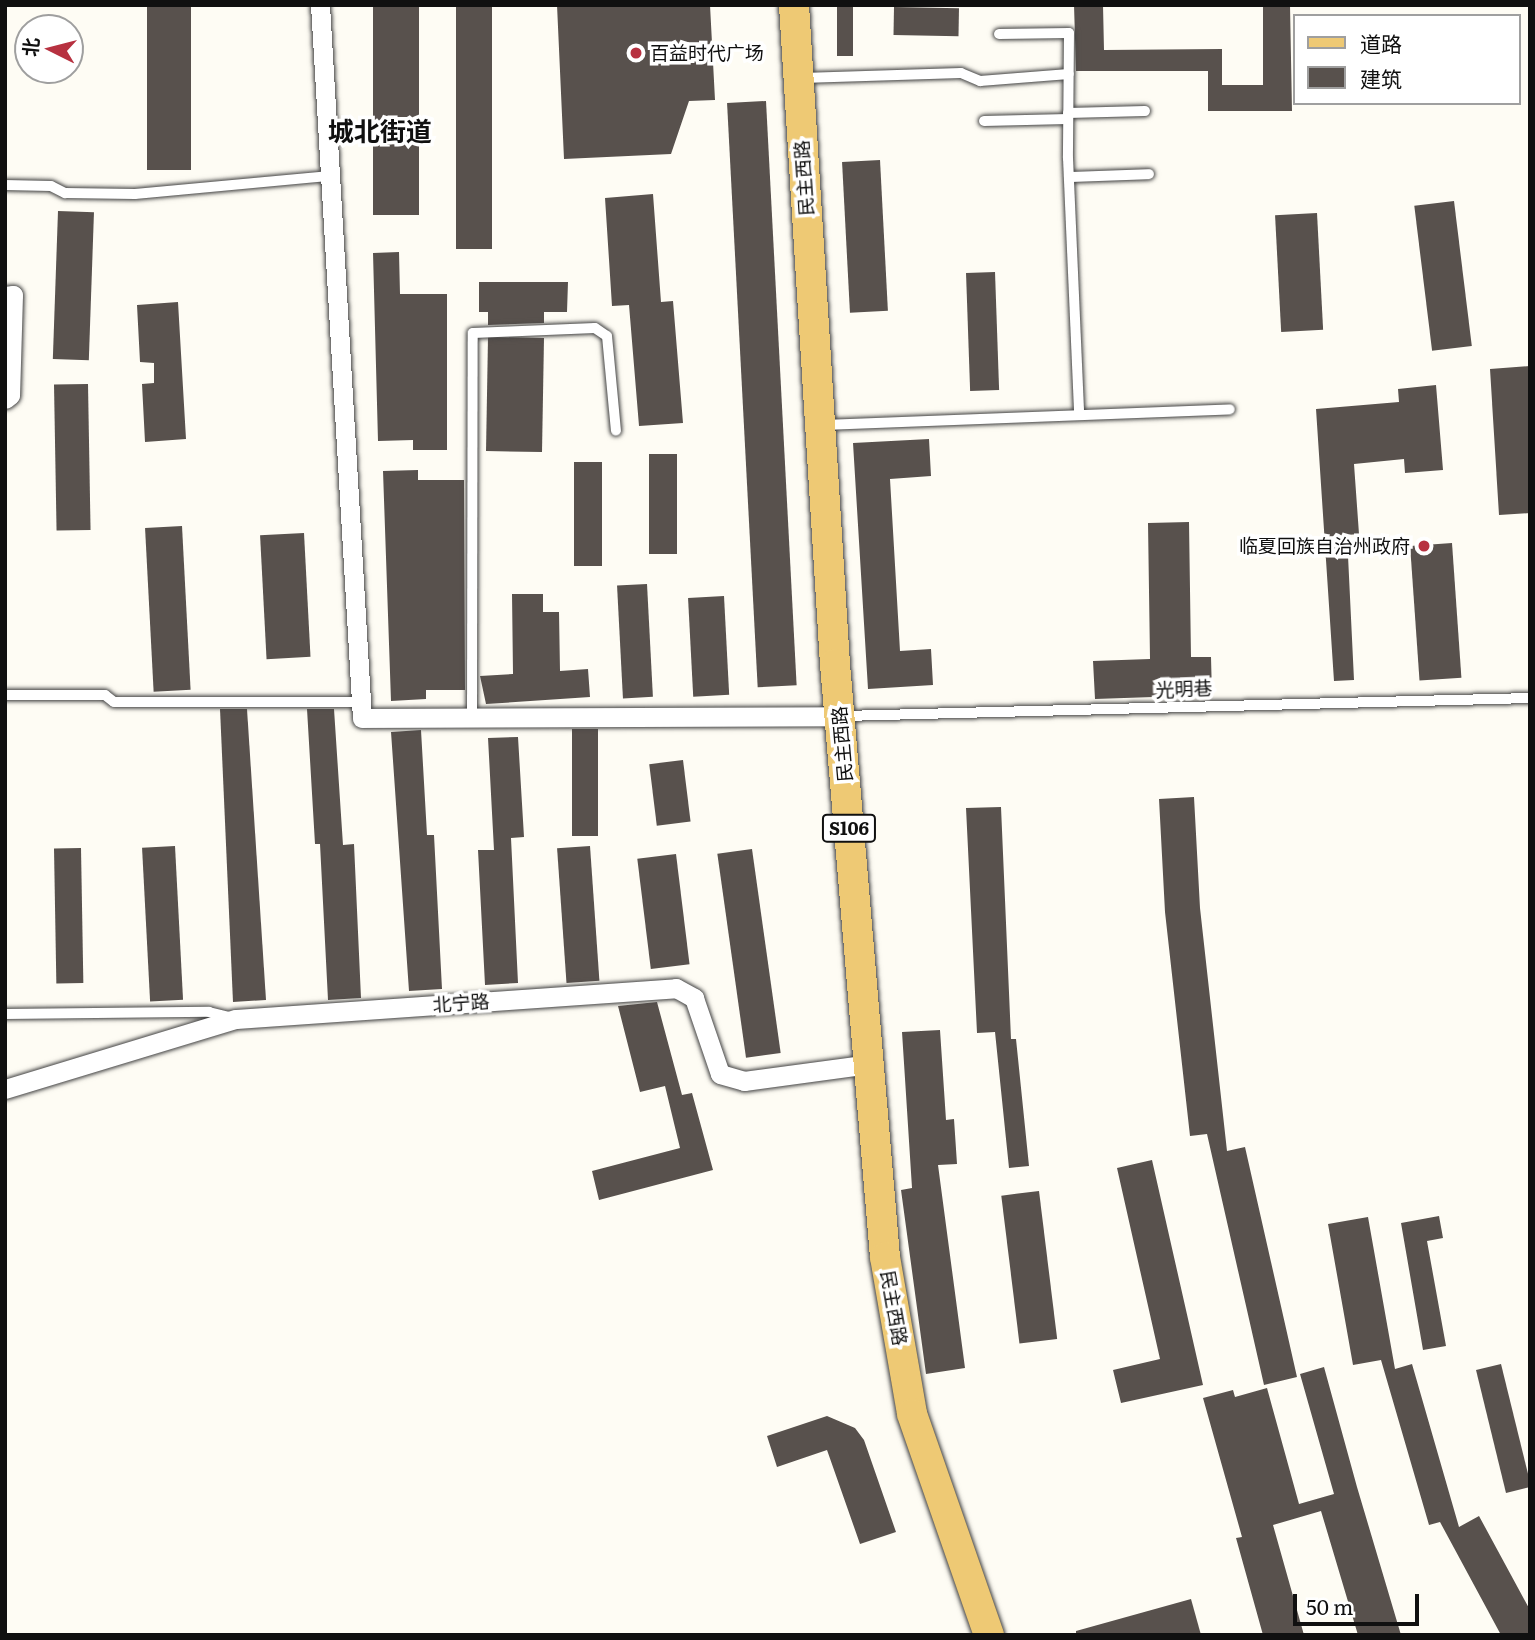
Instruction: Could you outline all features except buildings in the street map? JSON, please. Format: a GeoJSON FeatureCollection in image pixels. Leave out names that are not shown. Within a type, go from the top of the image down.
{"type":"FeatureCollection","features":[{"type":"Feature","properties":{"kind":"main road","name":"民主西路"},"geometry":{"type":"LineString","coordinates":[[794,5],[839,716],[885,1257],[912,1415],[989,1635]]}},
{"type":"Feature","properties":{"kind":"street"},"geometry":{"type":"LineString","coordinates":[[320,5],[362,718],[839,716]]}},
{"type":"Feature","properties":{"kind":"street"},"geometry":{"type":"LineString","coordinates":[[5,296],[13,295],[9,395],[5,399]]}},
{"type":"Feature","properties":{"kind":"street","name":"北宁路"},"geometry":{"type":"LineString","coordinates":[[5,1089],[236,1019],[676,988],[694,998],[720,1074],[744,1081],[869,1064]]}},
{"type":"Feature","properties":{"kind":"lane"},"geometry":{"type":"LineString","coordinates":[[999,34],[1069,33],[1069,177],[1079,415]]}},
{"type":"Feature","properties":{"kind":"lane"},"geometry":{"type":"LineString","coordinates":[[798,78],[961,73],[980,81],[1069,74]]}},
{"type":"Feature","properties":{"kind":"lane"},"geometry":{"type":"LineString","coordinates":[[984,121],[1145,111]]}},
{"type":"Feature","properties":{"kind":"lane"},"geometry":{"type":"LineString","coordinates":[[1069,177],[1149,174]]}},
{"type":"Feature","properties":{"kind":"lane"},"geometry":{"type":"LineString","coordinates":[[5,185],[51,187],[65,194],[135,194],[330,176]]}},
{"type":"Feature","properties":{"kind":"lane"},"geometry":{"type":"LineString","coordinates":[[471,718],[473,333],[595,328],[607,336],[616,431]]}},
{"type":"Feature","properties":{"kind":"lane"},"geometry":{"type":"LineString","coordinates":[[820,425],[1230,409]]}},
{"type":"Feature","properties":{"kind":"lane"},"geometry":{"type":"LineString","coordinates":[[5,695],[104,695],[114,702],[362,702]]}},
{"type":"Feature","properties":{"kind":"lane","name":"光明巷"},"geometry":{"type":"LineString","coordinates":[[839,716],[1530,698]]}},
{"type":"Feature","properties":{"kind":"lane"},"geometry":{"type":"LineString","coordinates":[[5,1014],[209,1012],[236,1019]]}},
{"type":"Feature","properties":{"kind":"place","name":"百益时代广场"},"geometry":{"type":"Point","coordinates":[636,53]}},
{"type":"Feature","properties":{"kind":"place","name":"临夏回族自治州政府"},"geometry":{"type":"Point","coordinates":[1424,546]}},
{"type":"Feature","properties":{"kind":"district","name":"城北街道"},"geometry":{"type":"Point","coordinates":[380,130]}}]}
